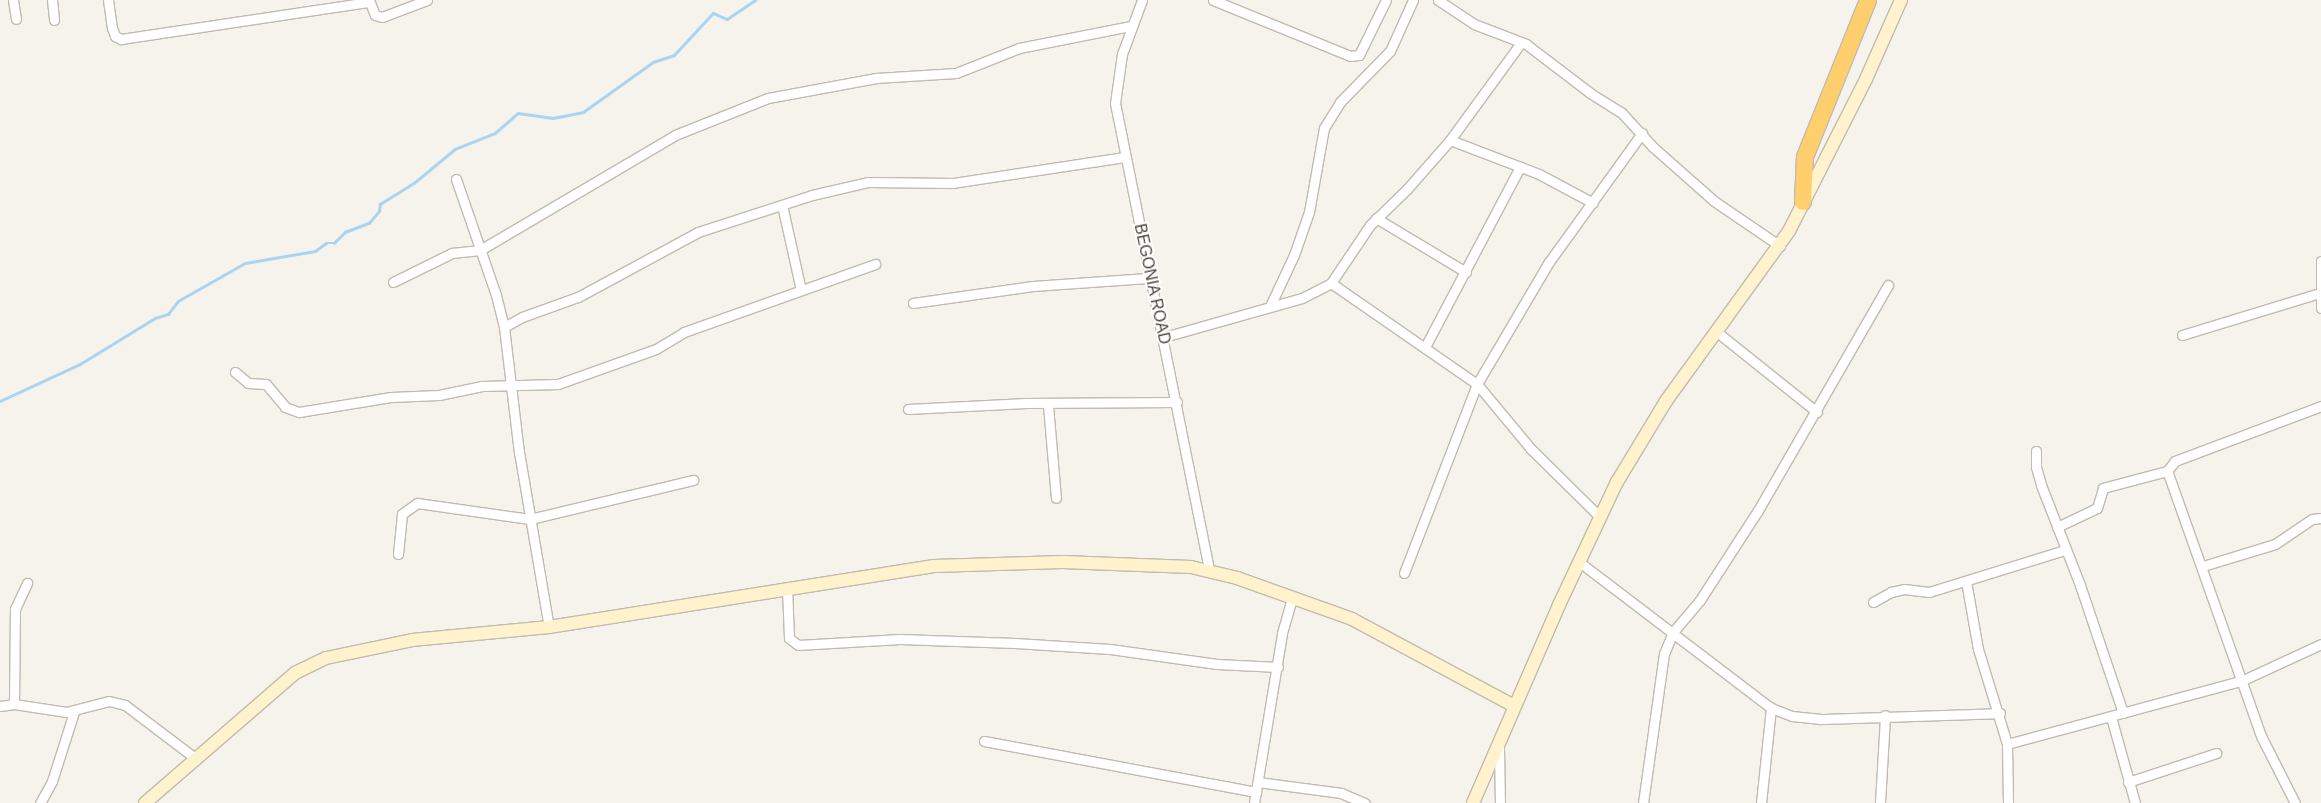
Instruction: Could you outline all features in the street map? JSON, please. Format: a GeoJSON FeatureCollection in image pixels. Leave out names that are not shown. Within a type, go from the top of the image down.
{"type":"FeatureCollection","features":[{"type":"Feature","properties":{"kind":"highway"},"geometry":{"type":"LineString","coordinates":[[1803,202],[1805,157],[1868,0]]}},
{"type":"Feature","properties":{"kind":"street"},"geometry":{"type":"LineString","coordinates":[[13,0],[16,19]]}},
{"type":"Feature","properties":{"kind":"street"},"geometry":{"type":"LineString","coordinates":[[52,0],[54,20]]}},
{"type":"Feature","properties":{"kind":"street"},"geometry":{"type":"LineString","coordinates":[[108,0],[112,28],[115,36],[121,39],[369,1],[375,15],[382,17],[427,0]]}},
{"type":"Feature","properties":{"kind":"street","name":"BEGONIA ROAD"},"geometry":{"type":"LineString","coordinates":[[1142,0],[1130,26],[1122,54],[1114,103],[1148,278],[1164,337],[1209,571]]}},
{"type":"Feature","properties":{"kind":"street"},"geometry":{"type":"LineString","coordinates":[[1213,0],[1350,56],[1359,55],[1386,0]]}},
{"type":"Feature","properties":{"kind":"street"},"geometry":{"type":"LineString","coordinates":[[1271,304],[1294,255],[1309,212],[1324,128],[1340,102],[1390,51],[1414,0]]}},
{"type":"Feature","properties":{"kind":"street"},"geometry":{"type":"LineString","coordinates":[[1438,0],[1474,24],[1520,44],[1526,44],[1590,93],[1621,112],[1714,201],[1780,246]]}},
{"type":"Feature","properties":{"kind":"street"},"geometry":{"type":"LineString","coordinates":[[1473,803],[1578,561],[1600,517],[1644,435],[1780,246],[1866,79],[1900,0]]}},
{"type":"Feature","properties":{"kind":"street"},"geometry":{"type":"LineString","coordinates":[[393,282],[452,253],[480,250],[675,135],[768,98],[876,78],[956,73],[1019,48],[1130,26]]}},
{"type":"Feature","properties":{"kind":"street"},"geometry":{"type":"LineString","coordinates":[[1164,337],[1271,304],[1302,298],[1332,283],[1376,218],[1407,189],[1450,140],[1520,44]]}},
{"type":"Feature","properties":{"kind":"street"},"geometry":{"type":"LineString","coordinates":[[1404,573],[1477,384],[1549,262],[1642,133]]}},
{"type":"Feature","properties":{"kind":"street"},"geometry":{"type":"LineString","coordinates":[[1450,140],[1520,167],[1593,202]]}},
{"type":"Feature","properties":{"kind":"street"},"geometry":{"type":"LineString","coordinates":[[504,327],[578,297],[698,232],[782,205],[868,182],[953,182],[1125,157]]}},
{"type":"Feature","properties":{"kind":"street"},"geometry":{"type":"LineString","coordinates":[[1425,347],[1520,167]]}},
{"type":"Feature","properties":{"kind":"street"},"geometry":{"type":"LineString","coordinates":[[456,180],[496,295],[504,327],[509,384],[549,627]]}},
{"type":"Feature","properties":{"kind":"street"},"geometry":{"type":"LineString","coordinates":[[782,205],[801,290]]}},
{"type":"Feature","properties":{"kind":"street"},"geometry":{"type":"LineString","coordinates":[[1376,218],[1466,272]]}},
{"type":"Feature","properties":{"kind":"street"},"geometry":{"type":"LineString","coordinates":[[2321,261],[2319,293],[2321,308]]}},
{"type":"Feature","properties":{"kind":"street"},"geometry":{"type":"LineString","coordinates":[[235,372],[248,383],[266,384],[285,407],[299,412],[391,397],[439,395],[482,386],[558,384],[656,349],[684,332],[875,264]]}},
{"type":"Feature","properties":{"kind":"street"},"geometry":{"type":"LineString","coordinates":[[913,303],[1033,286],[1148,278]]}},
{"type":"Feature","properties":{"kind":"street"},"geometry":{"type":"LineString","coordinates":[[1332,283],[1477,384],[1531,449],[1600,517]]}},
{"type":"Feature","properties":{"kind":"street"},"geometry":{"type":"LineString","coordinates":[[1643,803],[1664,654],[1673,632],[1700,600],[1752,520],[1817,412],[1888,286]]}},
{"type":"Feature","properties":{"kind":"street"},"geometry":{"type":"LineString","coordinates":[[2182,335],[2319,293]]}},
{"type":"Feature","properties":{"kind":"street"},"geometry":{"type":"LineString","coordinates":[[1718,332],[1817,412]]}},
{"type":"Feature","properties":{"kind":"street"},"geometry":{"type":"LineString","coordinates":[[908,409],[1177,402]]}},
{"type":"Feature","properties":{"kind":"street"},"geometry":{"type":"LineString","coordinates":[[1048,405],[1056,498]]}},
{"type":"Feature","properties":{"kind":"street"},"geometry":{"type":"LineString","coordinates":[[2057,528],[2097,508],[2103,488],[2167,472],[2175,461],[2321,406]]}},
{"type":"Feature","properties":{"kind":"street"},"geometry":{"type":"LineString","coordinates":[[2036,451],[2036,467],[2124,713]]}},
{"type":"Feature","properties":{"kind":"street"},"geometry":{"type":"LineString","coordinates":[[2167,472],[2203,566],[2261,736],[2295,803]]}},
{"type":"Feature","properties":{"kind":"street"},"geometry":{"type":"LineString","coordinates":[[398,554],[402,514],[417,503],[530,519],[693,480]]}},
{"type":"Feature","properties":{"kind":"street"},"geometry":{"type":"LineString","coordinates":[[2203,566],[2275,544],[2312,520],[2321,518]]}},
{"type":"Feature","properties":{"kind":"street"},"geometry":{"type":"LineString","coordinates":[[1873,602],[1891,592],[1904,589],[1929,592],[2065,550]]}},
{"type":"Feature","properties":{"kind":"street"},"geometry":{"type":"LineString","coordinates":[[1578,561],[1771,708],[1792,716],[1821,719],[1885,715],[1948,717],[2000,713]]}},
{"type":"Feature","properties":{"kind":"street"},"geometry":{"type":"LineString","coordinates":[[145,803],[195,758],[310,664],[412,640],[549,627],[787,588],[943,565],[1063,562],[1191,567],[1209,571],[1292,597],[1352,619],[1514,706]]}},
{"type":"Feature","properties":{"kind":"street"},"geometry":{"type":"LineString","coordinates":[[1966,581],[1978,649],[2000,713],[2007,744],[2008,803]]}},
{"type":"Feature","properties":{"kind":"street"},"geometry":{"type":"LineString","coordinates":[[14,704],[15,609],[27,583]]}},
{"type":"Feature","properties":{"kind":"street"},"geometry":{"type":"LineString","coordinates":[[787,588],[789,638],[798,645],[900,639],[1015,643],[1110,649],[1217,664],[1278,667]]}},
{"type":"Feature","properties":{"kind":"street"},"geometry":{"type":"LineString","coordinates":[[1254,803],[1278,667],[1282,633],[1292,597]]}},
{"type":"Feature","properties":{"kind":"street"},"geometry":{"type":"LineString","coordinates":[[2007,744],[2241,681],[2321,644]]}},
{"type":"Feature","properties":{"kind":"street"},"geometry":{"type":"LineString","coordinates":[[0,706],[14,704],[74,712],[109,701],[125,705],[195,758]]}},
{"type":"Feature","properties":{"kind":"street"},"geometry":{"type":"LineString","coordinates":[[1761,803],[1771,708]]}},
{"type":"Feature","properties":{"kind":"street"},"geometry":{"type":"LineString","coordinates":[[40,803],[52,781],[74,712]]}},
{"type":"Feature","properties":{"kind":"street"},"geometry":{"type":"LineString","coordinates":[[1880,803],[1885,715]]}},
{"type":"Feature","properties":{"kind":"street"},"geometry":{"type":"LineString","coordinates":[[2111,717],[2135,803]]}},
{"type":"Feature","properties":{"kind":"street"},"geometry":{"type":"LineString","coordinates":[[984,741],[1256,792]]}},
{"type":"Feature","properties":{"kind":"street"},"geometry":{"type":"LineString","coordinates":[[1498,742],[1500,803]]}},
{"type":"Feature","properties":{"kind":"street"},"geometry":{"type":"LineString","coordinates":[[2128,782],[2216,753]]}},
{"type":"Feature","properties":{"kind":"street"},"geometry":{"type":"LineString","coordinates":[[1258,782],[1341,793],[1365,803]]}},
{"type":"Feature","properties":{"kind":"waterway"},"geometry":{"type":"LineString","coordinates":[[0,401],[80,364],[155,318],[168,314],[178,301],[245,263],[315,251],[326,243],[334,243],[345,232],[369,223],[379,211],[380,204],[414,183],[455,149],[495,133],[518,113],[553,118],[583,112],[653,62],[674,55],[713,13],[727,19],[755,0]]}}]}
